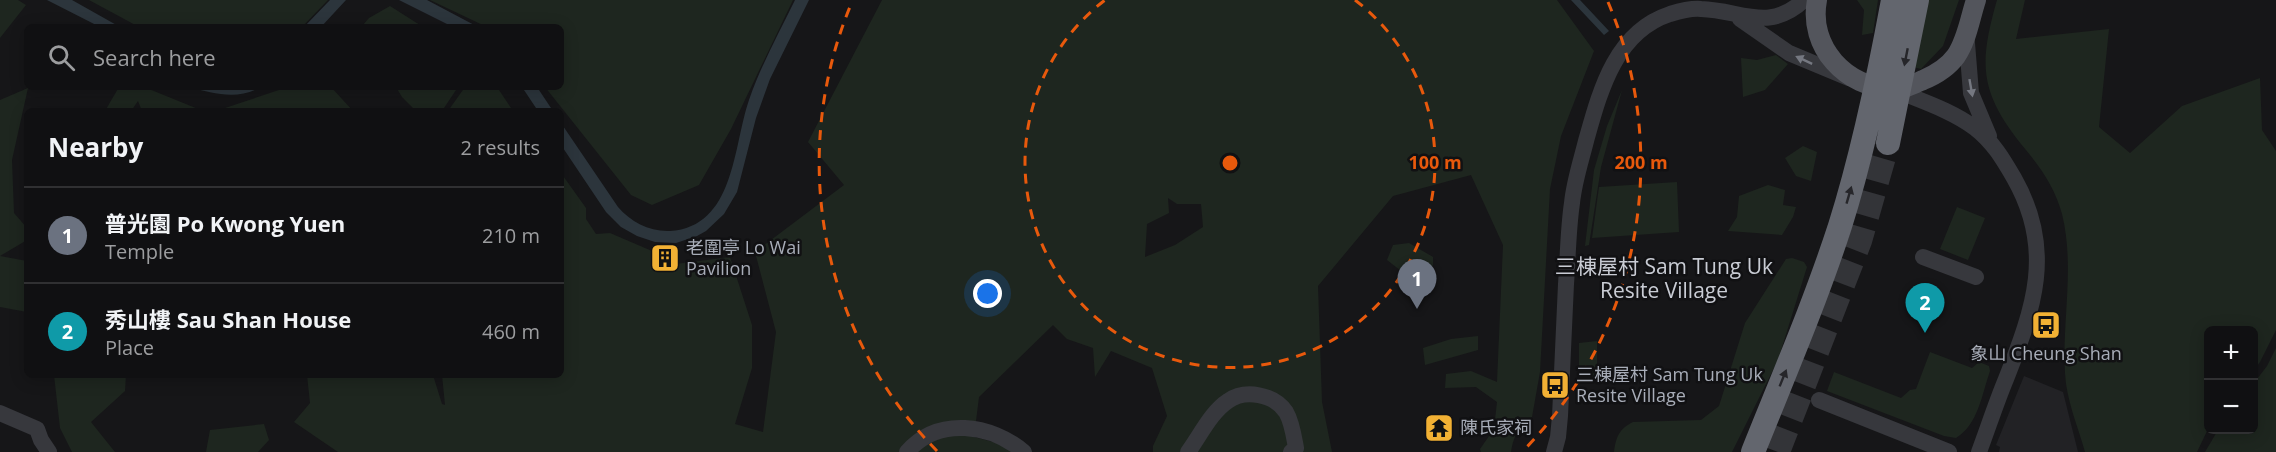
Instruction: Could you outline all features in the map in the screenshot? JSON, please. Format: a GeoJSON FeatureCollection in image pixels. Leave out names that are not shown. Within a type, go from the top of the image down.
{"type":"FeatureCollection","features":[{"type":"Feature","properties":{"kind":"highway"},"geometry":{"type":"LineString","coordinates":[[1753,452],[1817,292],[1840,226],[1871,109],[1893,0]]}},
{"type":"Feature","properties":{"kind":"highway"},"geometry":{"type":"LineString","coordinates":[[1888,143],[1917,0]]}},
{"type":"Feature","properties":{"kind":"main road"},"geometry":{"type":"LineString","coordinates":[[1817,0],[1817,25],[1824,46],[1836,65],[1856,80],[1917,92],[1955,57],[1961,47],[1976,0]]}},
{"type":"Feature","properties":{"kind":"street"},"geometry":{"type":"LineString","coordinates":[[1554,452],[1560,416],[1572,201],[1596,104],[1614,61],[1625,46],[1649,24],[1682,10],[1699,9],[1750,18],[1778,17],[1787,14],[1804,0]]}},
{"type":"Feature","properties":{"kind":"street"},"geometry":{"type":"LineString","coordinates":[[1729,13],[1789,52],[1856,80]]}},
{"type":"Feature","properties":{"kind":"street"},"geometry":{"type":"LineString","coordinates":[[1966,30],[1971,93],[1992,143],[2028,204],[2037,242],[2037,273],[2032,305],[1979,452]]}},
{"type":"Feature","properties":{"kind":"street"},"geometry":{"type":"LineString","coordinates":[[1917,92],[1962,119],[1992,143]]}},
{"type":"Feature","properties":{"kind":"street"},"geometry":{"type":"LineString","coordinates":[[1923,257],[1976,277]]}},
{"type":"Feature","properties":{"kind":"street"},"geometry":{"type":"LineString","coordinates":[[1188,452],[1219,408],[1239,395],[1253,394],[1270,399],[1287,413],[1296,448],[1291,452]]}},
{"type":"Feature","properties":{"kind":"street"},"geometry":{"type":"LineString","coordinates":[[1820,400],[1949,452]]}},
{"type":"Feature","properties":{"kind":"street"},"geometry":{"type":"LineString","coordinates":[[0,413],[37,429],[49,452]]}},
{"type":"Feature","properties":{"kind":"street"},"geometry":{"type":"LineString","coordinates":[[907,452],[927,435],[943,429],[960,428],[990,432],[1014,443],[1024,452]]}},
{"type":"Feature","properties":{"kind":"shaded area"},"geometry":{"type":"Polygon","coordinates":[[[0,0],[18,0],[26,5],[0,38],[0,0]]]}},
{"type":"Feature","properties":{"kind":"shaded area"},"geometry":{"type":"Polygon","coordinates":[[[47,0],[72,0],[115,24],[94,24],[47,0]]]}},
{"type":"Feature","properties":{"kind":"shaded area"},"geometry":{"type":"Polygon","coordinates":[[[89,0],[328,0],[305,24],[133,24],[89,0]]]}},
{"type":"Feature","properties":{"kind":"shaded area"},"geometry":{"type":"Polygon","coordinates":[[[330,0],[346,0],[324,24],[307,24],[330,0]]]}},
{"type":"Feature","properties":{"kind":"shaded area"},"geometry":{"type":"Polygon","coordinates":[[[399,0],[427,0],[472,24],[447,24],[399,0]]]}},
{"type":"Feature","properties":{"kind":"shaded area"},"geometry":{"type":"Polygon","coordinates":[[[430,0],[793,0],[731,129],[699,185],[652,205],[631,195],[547,90],[564,90],[564,24],[481,24],[430,0]]]}},
{"type":"Feature","properties":{"kind":"shaded area"},"geometry":{"type":"Polygon","coordinates":[[[795,0],[809,0],[770,79],[756,118],[737,192],[724,214],[706,231],[676,243],[655,242],[621,227],[606,212],[564,149],[564,127],[618,207],[629,217],[655,230],[670,231],[691,226],[708,215],[719,200],[728,181],[749,100],[770,49],[795,0]]]}},
{"type":"Feature","properties":{"kind":"shaded area"},"geometry":{"type":"Polygon","coordinates":[[[882,0],[1557,0],[1594,51],[1561,136],[1550,189],[1540,372],[1532,417],[1517,432],[1511,452],[1481,452],[1480,449],[1494,429],[1497,402],[1476,387],[1445,388],[1446,374],[1471,371],[1497,382],[1503,245],[1471,175],[1393,196],[1318,286],[1322,402],[1332,452],[1153,452],[1153,446],[1167,416],[1152,368],[1111,351],[1095,377],[1093,348],[1067,339],[1053,325],[979,397],[974,437],[1001,444],[1015,452],[338,452],[294,422],[310,403],[307,378],[434,378],[442,404],[445,405],[442,378],[564,378],[564,177],[586,208],[586,219],[596,234],[610,233],[666,257],[668,265],[730,257],[752,325],[752,368],[735,424],[763,432],[776,332],[755,252],[844,185],[808,142],[882,0]],[[1168,198],[1169,213],[1147,224],[1145,257],[1175,245],[1203,227],[1201,204],[1177,204],[1168,198]]]}},
{"type":"Feature","properties":{"kind":"shaded area"},"geometry":{"type":"Polygon","coordinates":[[[1571,0],[1580,0],[1609,31],[1604,35],[1571,0]]]}},
{"type":"Feature","properties":{"kind":"shaded area"},"geometry":{"type":"Polygon","coordinates":[[[1857,0],[1878,0],[1873,33],[1862,35],[1864,10],[1857,0]]]}},
{"type":"Feature","properties":{"kind":"shaded area"},"geometry":{"type":"Polygon","coordinates":[[[1925,0],[1959,0],[1943,46],[1921,69],[1913,67],[1925,0]]]}},
{"type":"Feature","properties":{"kind":"shaded area"},"geometry":{"type":"Polygon","coordinates":[[[1997,0],[2025,0],[2016,39],[2109,29],[2099,127],[2130,153],[2182,106],[2260,78],[2262,130],[2276,151],[2276,330],[2258,365],[2258,326],[2204,326],[2206,434],[2197,452],[2085,452],[2066,383],[2068,254],[2062,214],[2046,177],[2007,125],[1990,92],[1986,76],[1986,59],[1991,22],[1997,0]]]}},
{"type":"Feature","properties":{"kind":"shaded area"},"geometry":{"type":"Polygon","coordinates":[[[390,6],[418,24],[364,24],[369,18],[390,6]]]}},
{"type":"Feature","properties":{"kind":"shaded area"},"geometry":{"type":"Polygon","coordinates":[[[1776,55],[1788,64],[1765,90],[1743,97],[1741,58],[1757,60],[1776,55]]]}},
{"type":"Feature","properties":{"kind":"shaded area"},"geometry":{"type":"Polygon","coordinates":[[[24,90],[28,90],[12,160],[14,213],[24,225],[24,242],[0,256],[0,100],[24,90]]]}},
{"type":"Feature","properties":{"kind":"shaded area"},"geometry":{"type":"Polygon","coordinates":[[[117,90],[151,90],[196,108],[141,108],[138,101],[133,108],[107,108],[117,90]]]}},
{"type":"Feature","properties":{"kind":"shaded area"},"geometry":{"type":"Polygon","coordinates":[[[202,90],[254,90],[234,95],[202,90]]]}},
{"type":"Feature","properties":{"kind":"shaded area"},"geometry":{"type":"Polygon","coordinates":[[[279,90],[334,90],[350,108],[225,108],[279,90]]]}},
{"type":"Feature","properties":{"kind":"shaded area"},"geometry":{"type":"Polygon","coordinates":[[[398,90],[456,90],[444,108],[413,108],[398,90]]]}},
{"type":"Feature","properties":{"kind":"shaded area"},"geometry":{"type":"Polygon","coordinates":[[[463,90],[499,90],[511,108],[450,108],[463,90]]]}},
{"type":"Feature","properties":{"kind":"shaded area"},"geometry":{"type":"Polygon","coordinates":[[[524,90],[539,90],[551,108],[536,108],[524,90]]]}},
{"type":"Feature","properties":{"kind":"shaded area"},"geometry":{"type":"Polygon","coordinates":[[[1622,90],[1601,167],[1589,245],[1585,246],[1594,170],[1607,126],[1622,90]]]}},
{"type":"Feature","properties":{"kind":"shaded area"},"geometry":{"type":"Polygon","coordinates":[[[1803,146],[1817,152],[1811,181],[1796,176],[1785,158],[1803,146]]]}},
{"type":"Feature","properties":{"kind":"shaded area"},"geometry":{"type":"Polygon","coordinates":[[[1677,182],[1679,232],[1592,238],[1599,187],[1677,182]]]}},
{"type":"Feature","properties":{"kind":"shaded area"},"geometry":{"type":"Polygon","coordinates":[[[1768,185],[1785,190],[1783,205],[1796,207],[1782,235],[1728,231],[1737,217],[1739,196],[1768,185]]]}},
{"type":"Feature","properties":{"kind":"shaded area"},"geometry":{"type":"Polygon","coordinates":[[[1957,207],[1985,218],[1968,260],[1940,249],[1957,207]]]}},
{"type":"Feature","properties":{"kind":"shaded area"},"geometry":{"type":"Polygon","coordinates":[[[1409,243],[1433,257],[1433,265],[1423,282],[1414,281],[1387,260],[1393,245],[1409,243]]]}},
{"type":"Feature","properties":{"kind":"shaded area"},"geometry":{"type":"Polygon","coordinates":[[[0,256],[24,260],[24,311],[0,307],[0,256]]]}},
{"type":"Feature","properties":{"kind":"shaded area"},"geometry":{"type":"Polygon","coordinates":[[[1792,258],[1804,262],[1807,267],[1778,360],[1732,452],[1614,452],[1619,434],[1633,422],[1701,420],[1719,406],[1745,323],[1786,259],[1792,258]]]}},
{"type":"Feature","properties":{"kind":"shaded area"},"geometry":{"type":"Polygon","coordinates":[[[1478,336],[1478,350],[1425,365],[1423,348],[1451,339],[1478,336]]]}},
{"type":"Feature","properties":{"kind":"shaded area"},"geometry":{"type":"Polygon","coordinates":[[[1597,341],[1597,377],[1584,380],[1579,367],[1579,343],[1597,341]]]}},
{"type":"Feature","properties":{"kind":"shaded area"},"geometry":{"type":"Polygon","coordinates":[[[2276,348],[2276,452],[2205,452],[2216,434],[2258,434],[2258,378],[2276,348]]]}},
{"type":"Feature","properties":{"kind":"shaded area"},"geometry":{"type":"Polygon","coordinates":[[[1930,352],[1972,368],[1979,362],[1989,366],[1990,371],[1982,399],[1974,417],[1956,438],[1944,436],[1827,391],[1834,372],[1901,398],[1910,390],[1916,389],[1930,352]]]}},
{"type":"Feature","properties":{"kind":"shaded area"},"geometry":{"type":"Polygon","coordinates":[[[2024,376],[2063,392],[2078,452],[1999,452],[2000,447],[1996,445],[2024,376]]]}},
{"type":"Feature","properties":{"kind":"shaded area"},"geometry":{"type":"Polygon","coordinates":[[[54,378],[126,378],[125,391],[91,422],[115,452],[72,452],[60,428],[54,378]]]}},
{"type":"Feature","properties":{"kind":"shaded area"},"geometry":{"type":"Polygon","coordinates":[[[264,424],[269,440],[258,452],[206,452],[210,430],[264,424]]]}},
{"type":"Feature","properties":{"kind":"tunnel"},"geometry":{"type":"LineString","coordinates":[[1778,452],[1860,241],[1888,143]]}},
{"type":"Feature","properties":{"kind":"place","name":"老圍亭 Lo Wai Pavilion"},"geometry":{"type":"Point","coordinates":[665,258]}},
{"type":"Feature","properties":{"kind":"place","name":"普光園 Po Kwong Yuen"},"geometry":{"type":"Point","coordinates":[1417,309]}},
{"type":"Feature","properties":{"kind":"place","name":"象山 Cheung Shan"},"geometry":{"type":"Point","coordinates":[2046,325]}},
{"type":"Feature","properties":{"kind":"place","name":"秀山樓 Sau Shan House"},"geometry":{"type":"Point","coordinates":[1925,333]}},
{"type":"Feature","properties":{"kind":"place","name":"三棟屋村 Sam Tung Uk Resite Village"},"geometry":{"type":"Point","coordinates":[1555,385]}},
{"type":"Feature","properties":{"kind":"place","name":"陳氏家祠"},"geometry":{"type":"Point","coordinates":[1439,428]}},
{"type":"Feature","properties":{"kind":"district","name":"三棟屋村 Sam Tung Uk Resite Village"},"geometry":{"type":"Point","coordinates":[1664,279]}}]}
